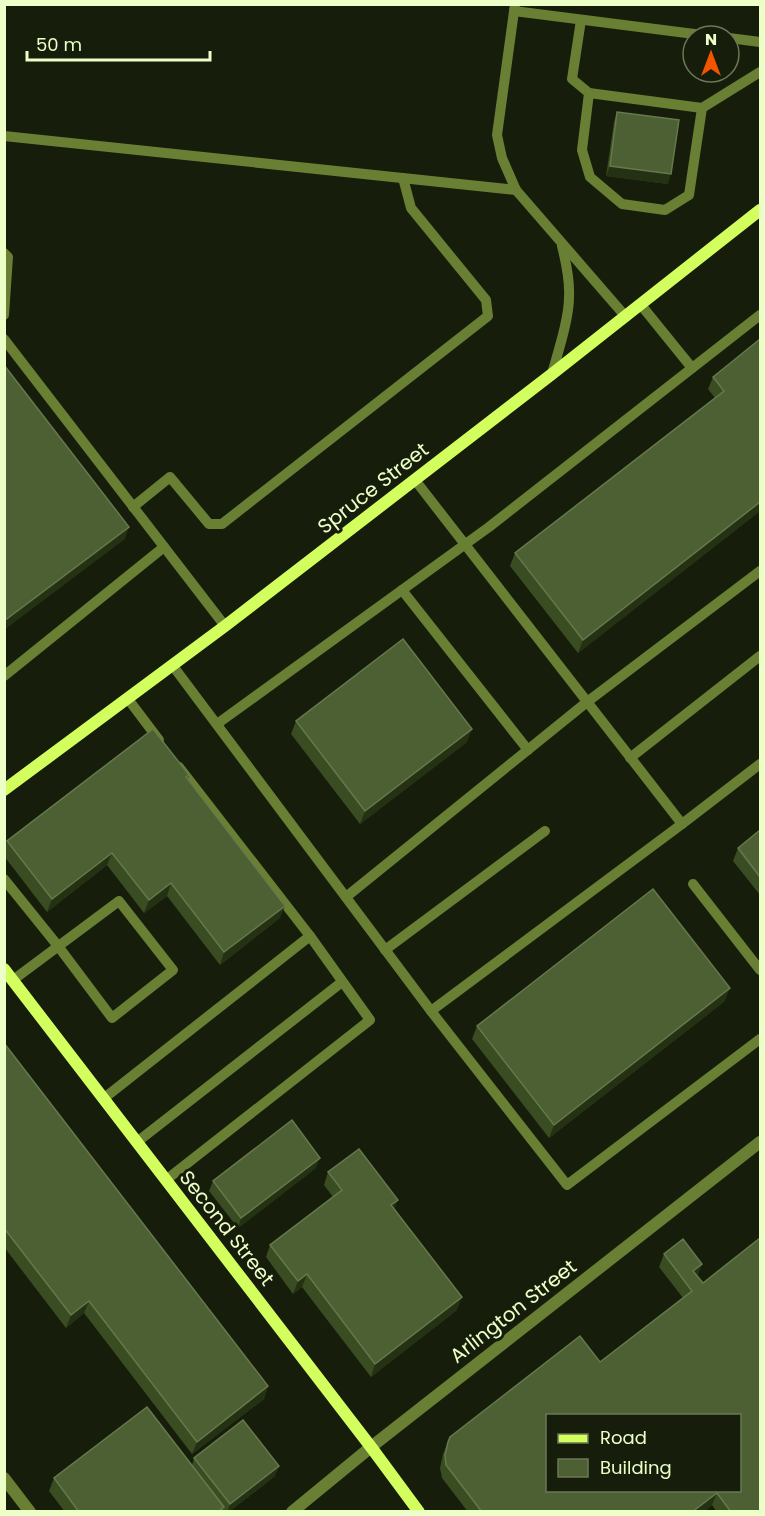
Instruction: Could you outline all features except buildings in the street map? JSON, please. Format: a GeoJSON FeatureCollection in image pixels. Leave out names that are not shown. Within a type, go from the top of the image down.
{"type":"FeatureCollection","features":[{"type":"Feature","properties":{"kind":"street","name":"Spruce Street"},"geometry":{"type":"LineString","coordinates":[[4,790],[173,666],[552,375],[760,210]]}},
{"type":"Feature","properties":{"kind":"street","name":"Second Street"},"geometry":{"type":"LineString","coordinates":[[4,969],[419,1512]]}},
{"type":"Feature","properties":{"kind":"street","name":"Arlington Street"},"geometry":{"type":"LineString","coordinates":[[292,1512],[371,1447],[760,1142]]}},
{"type":"Feature","properties":{"kind":"street"},"geometry":{"type":"LineString","coordinates":[[4,1478],[30,1512]]}},
{"type":"Feature","properties":{"kind":"lane"},"geometry":{"type":"LineString","coordinates":[[626,317],[516,190],[502,158],[497,135],[514,8],[581,20],[681,32]]}},
{"type":"Feature","properties":{"kind":"lane"},"geometry":{"type":"LineString","coordinates":[[581,20],[572,79],[589,93],[702,108],[760,72]]}},
{"type":"Feature","properties":{"kind":"lane"},"geometry":{"type":"LineString","coordinates":[[741,40],[760,42]]}},
{"type":"Feature","properties":{"kind":"lane"},"geometry":{"type":"LineString","coordinates":[[589,93],[582,150],[590,177],[622,204],[665,210],[689,195],[702,108]]}},
{"type":"Feature","properties":{"kind":"lane"},"geometry":{"type":"LineString","coordinates":[[4,136],[516,190]]}},
{"type":"Feature","properties":{"kind":"lane"},"geometry":{"type":"LineString","coordinates":[[133,507],[170,477],[209,524],[222,524],[488,316],[486,300],[411,208],[403,178]]}},
{"type":"Feature","properties":{"kind":"lane"},"geometry":{"type":"LineString","coordinates":[[552,375],[570,298],[562,242]]}},
{"type":"Feature","properties":{"kind":"lane"},"geometry":{"type":"LineString","coordinates":[[4,254],[8,257],[4,315]]}},
{"type":"Feature","properties":{"kind":"lane"},"geometry":{"type":"LineString","coordinates":[[641,305],[692,368]]}},
{"type":"Feature","properties":{"kind":"lane"},"geometry":{"type":"LineString","coordinates":[[217,724],[465,545],[760,315]]}},
{"type":"Feature","properties":{"kind":"lane"},"geometry":{"type":"LineString","coordinates":[[4,339],[225,626]]}},
{"type":"Feature","properties":{"kind":"lane"},"geometry":{"type":"LineString","coordinates":[[415,480],[682,825]]}},
{"type":"Feature","properties":{"kind":"lane"},"geometry":{"type":"LineString","coordinates":[[4,676],[164,547]]}},
{"type":"Feature","properties":{"kind":"lane"},"geometry":{"type":"LineString","coordinates":[[346,897],[587,702],[760,571]]}},
{"type":"Feature","properties":{"kind":"lane"},"geometry":{"type":"LineString","coordinates":[[402,590],[528,750]]}},
{"type":"Feature","properties":{"kind":"lane"},"geometry":{"type":"LineString","coordinates":[[630,758],[760,656]]}},
{"type":"Feature","properties":{"kind":"lane"},"geometry":{"type":"LineString","coordinates":[[173,666],[431,1011],[567,1185],[760,1039]]}},
{"type":"Feature","properties":{"kind":"lane"},"geometry":{"type":"LineString","coordinates":[[128,699],[310,936],[370,1020],[166,1180]]}},
{"type":"Feature","properties":{"kind":"lane"},"geometry":{"type":"LineString","coordinates":[[431,1011],[682,825],[760,764]]}},
{"type":"Feature","properties":{"kind":"lane"},"geometry":{"type":"LineString","coordinates":[[386,950],[544,831]]}},
{"type":"Feature","properties":{"kind":"lane"},"geometry":{"type":"LineString","coordinates":[[4,879],[58,946],[112,1018],[173,970],[119,902],[58,946],[13,980]]}},
{"type":"Feature","properties":{"kind":"lane"},"geometry":{"type":"LineString","coordinates":[[693,884],[760,970]]}},
{"type":"Feature","properties":{"kind":"lane"},"geometry":{"type":"LineString","coordinates":[[103,1099],[310,936]]}},
{"type":"Feature","properties":{"kind":"lane"},"geometry":{"type":"LineString","coordinates":[[137,1142],[342,982]]}}]}
